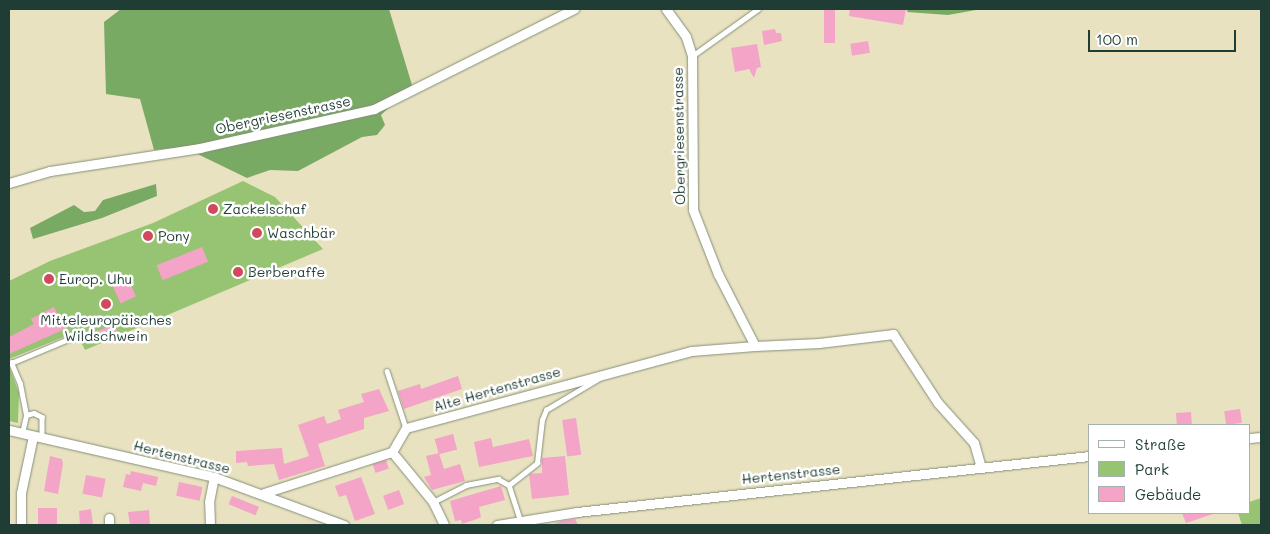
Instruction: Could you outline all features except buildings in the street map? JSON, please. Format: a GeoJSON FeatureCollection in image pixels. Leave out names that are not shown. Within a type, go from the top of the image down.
{"type":"FeatureCollection","features":[{"type":"Feature","properties":{"kind":"street","name":"Obergriesenstrasse"},"geometry":{"type":"LineString","coordinates":[[9,183],[50,171],[200,148],[374,109],[574,9]]}},
{"type":"Feature","properties":{"kind":"street","name":"Obergriesenstrasse"},"geometry":{"type":"LineString","coordinates":[[666,9],[686,37],[692,56],[693,210],[718,274],[756,346]]}},
{"type":"Feature","properties":{"kind":"street"},"geometry":{"type":"LineString","coordinates":[[756,346],[819,343],[893,334],[938,403],[974,443],[981,468]]}},
{"type":"Feature","properties":{"kind":"street","name":"Alte Hertenstrasse"},"geometry":{"type":"LineString","coordinates":[[406,428],[620,368],[691,351],[756,346]]}},
{"type":"Feature","properties":{"kind":"street"},"geometry":{"type":"LineString","coordinates":[[264,493],[392,452],[406,428]]}},
{"type":"Feature","properties":{"kind":"street","name":"Hertenstrasse"},"geometry":{"type":"LineString","coordinates":[[9,430],[214,477],[264,493],[344,525]]}},
{"type":"Feature","properties":{"kind":"street"},"geometry":{"type":"LineString","coordinates":[[21,525],[21,493],[37,437]]}},
{"type":"Feature","properties":{"kind":"street"},"geometry":{"type":"LineString","coordinates":[[392,452],[433,502],[444,525]]}},
{"type":"Feature","properties":{"kind":"street","name":"Hertenstrasse"},"geometry":{"type":"LineString","coordinates":[[497,525],[577,512],[1088,456]]}},
{"type":"Feature","properties":{"kind":"street"},"geometry":{"type":"LineString","coordinates":[[210,525],[209,502],[214,477]]}},
{"type":"Feature","properties":{"kind":"lane"},"geometry":{"type":"LineString","coordinates":[[692,56],[758,9]]}},
{"type":"Feature","properties":{"kind":"lane"},"geometry":{"type":"LineString","coordinates":[[22,433],[26,415],[20,384],[10,363],[71,338]]}},
{"type":"Feature","properties":{"kind":"lane"},"geometry":{"type":"LineString","coordinates":[[509,485],[537,464],[542,420],[550,407],[620,368]]}},
{"type":"Feature","properties":{"kind":"lane"},"geometry":{"type":"LineString","coordinates":[[387,371],[406,428]]}},
{"type":"Feature","properties":{"kind":"lane"},"geometry":{"type":"LineString","coordinates":[[26,415],[34,413],[42,417],[37,437]]}},
{"type":"Feature","properties":{"kind":"lane"},"geometry":{"type":"LineString","coordinates":[[433,502],[466,485],[498,479],[509,485],[521,521]]}},
{"type":"Feature","properties":{"kind":"green space"},"geometry":{"type":"Polygon","coordinates":[[[121,9],[389,9],[412,85],[381,115],[385,125],[377,135],[362,137],[298,171],[270,170],[247,178],[183,147],[154,150],[140,99],[106,94],[104,22],[121,9]]]}},
{"type":"Feature","properties":{"kind":"green space"},"geometry":{"type":"Polygon","coordinates":[[[908,9],[976,10],[948,15],[907,12],[908,9]]]}},
{"type":"Feature","properties":{"kind":"green space"},"geometry":{"type":"Polygon","coordinates":[[[243,181],[275,197],[323,249],[85,350],[76,332],[9,359],[9,281],[50,261],[153,223],[243,181]]]}},
{"type":"Feature","properties":{"kind":"green space"},"geometry":{"type":"Polygon","coordinates":[[[156,184],[157,196],[102,218],[33,239],[30,228],[74,205],[84,212],[95,211],[103,200],[156,184]]]}},
{"type":"Feature","properties":{"kind":"green space"},"geometry":{"type":"Polygon","coordinates":[[[9,366],[19,393],[18,423],[9,421],[9,366]]]}},
{"type":"Feature","properties":{"kind":"green space"},"geometry":{"type":"Polygon","coordinates":[[[1261,498],[1261,525],[1242,525],[1238,514],[1250,514],[1250,502],[1261,498]]]}},
{"type":"Feature","properties":{"kind":"place","name":"Zackelschaf"},"geometry":{"type":"Point","coordinates":[213,209]}},
{"type":"Feature","properties":{"kind":"place","name":"Waschbär"},"geometry":{"type":"Point","coordinates":[257,233]}},
{"type":"Feature","properties":{"kind":"place","name":"Pony"},"geometry":{"type":"Point","coordinates":[148,236]}},
{"type":"Feature","properties":{"kind":"place","name":"Berberaffe"},"geometry":{"type":"Point","coordinates":[238,272]}},
{"type":"Feature","properties":{"kind":"place","name":"Europ. Uhu"},"geometry":{"type":"Point","coordinates":[49,279]}},
{"type":"Feature","properties":{"kind":"place","name":"Mitteleuropäisches Wildschwein"},"geometry":{"type":"Point","coordinates":[106,304]}}]}
